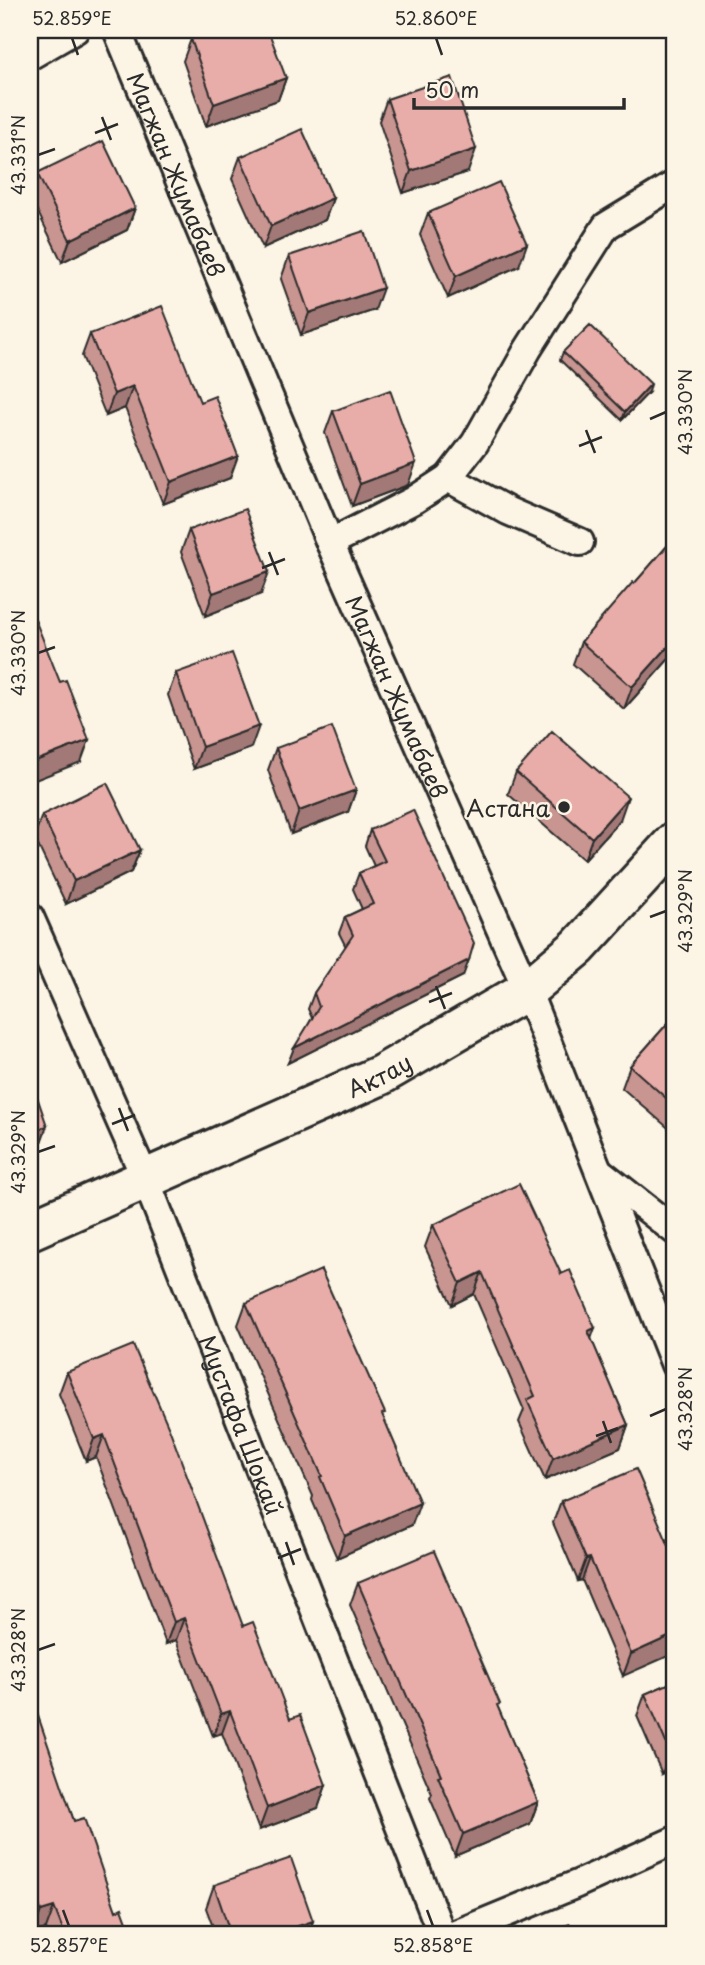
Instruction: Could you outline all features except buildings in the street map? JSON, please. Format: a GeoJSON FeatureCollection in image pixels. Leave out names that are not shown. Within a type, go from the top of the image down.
{"type":"FeatureCollection","features":[{"type":"Feature","properties":{"kind":"street"},"geometry":{"type":"LineString","coordinates":[[30,56],[75,30]]}},
{"type":"Feature","properties":{"kind":"street","name":"Магжан Жумабаев"},"geometry":{"type":"LineString","coordinates":[[117,30],[330,543],[527,990],[675,1365]]}},
{"type":"Feature","properties":{"kind":"street"},"geometry":{"type":"LineString","coordinates":[[330,543],[415,500],[448,478],[474,443],[528,349],[606,226],[675,184]]}},
{"type":"Feature","properties":{"kind":"street"},"geometry":{"type":"LineString","coordinates":[[448,478],[508,511],[580,542]]}},
{"type":"Feature","properties":{"kind":"street","name":"Актау"},"geometry":{"type":"LineString","coordinates":[[30,1230],[381,1075],[527,990],[578,947],[675,841]]}},
{"type":"Feature","properties":{"kind":"street","name":"Мустафа Шокай"},"geometry":{"type":"LineString","coordinates":[[30,917],[146,1180],[442,1935]]}},
{"type":"Feature","properties":{"kind":"street"},"geometry":{"type":"LineString","coordinates":[[598,1169],[675,1231]]}},
{"type":"Feature","properties":{"kind":"street"},"geometry":{"type":"LineString","coordinates":[[453,1935],[675,1840]]}},
{"type":"Feature","properties":{"kind":"place","name":"Астана"},"geometry":{"type":"Point","coordinates":[564,807]}}]}
